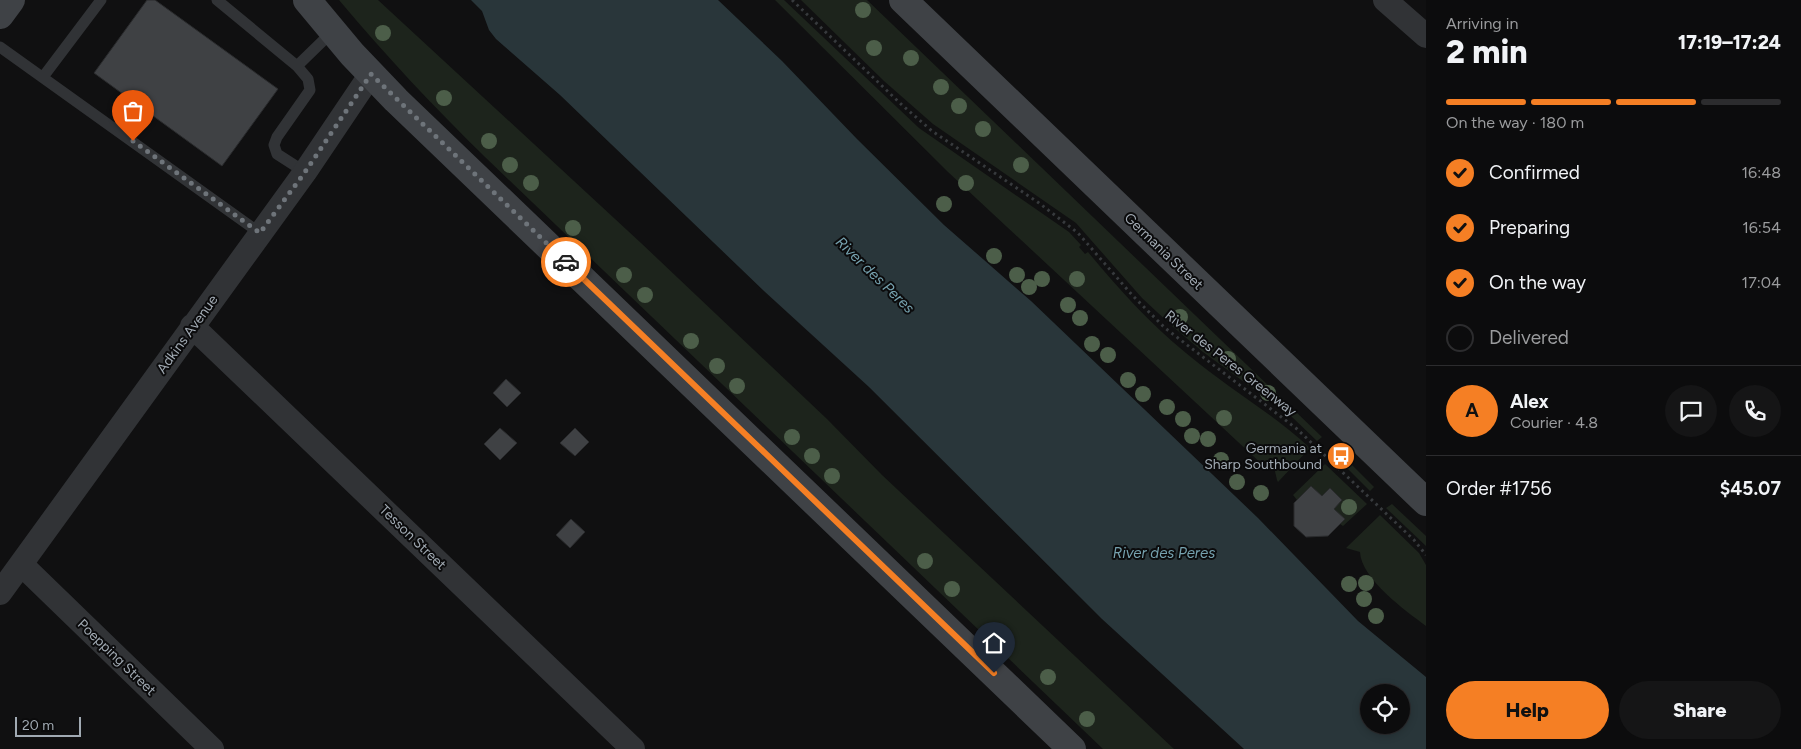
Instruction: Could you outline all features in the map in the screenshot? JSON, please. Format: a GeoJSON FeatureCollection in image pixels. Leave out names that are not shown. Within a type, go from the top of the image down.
{"type":"FeatureCollection","features":[{"type":"Feature","properties":{"kind":"main road"},"geometry":{"type":"LineString","coordinates":[[0,15],[11,0]]}},
{"type":"Feature","properties":{"kind":"main road"},"geometry":{"type":"LineString","coordinates":[[307,0],[371,74],[1072,749]]}},
{"type":"Feature","properties":{"kind":"main road","name":"Germania Street"},"geometry":{"type":"LineString","coordinates":[[902,0],[1426,502]]}},
{"type":"Feature","properties":{"kind":"street"},"geometry":{"type":"LineString","coordinates":[[1385,0],[1426,36]]}},
{"type":"Feature","properties":{"kind":"street","name":"Adkins Avenue"},"geometry":{"type":"LineString","coordinates":[[0,593],[305,172],[371,74]]}},
{"type":"Feature","properties":{"kind":"street","name":"Tesson Street"},"geometry":{"type":"LineString","coordinates":[[192,326],[633,749]]}},
{"type":"Feature","properties":{"kind":"street","name":"Poepping Street"},"geometry":{"type":"LineString","coordinates":[[21,564],[212,749]]}},
{"type":"Feature","properties":{"kind":"lane"},"geometry":{"type":"LineString","coordinates":[[43,76],[101,0]]}},
{"type":"Feature","properties":{"kind":"lane"},"geometry":{"type":"LineString","coordinates":[[217,0],[297,66],[308,79],[310,90],[277,137],[274,145],[277,154],[305,172]]}},
{"type":"Feature","properties":{"kind":"lane"},"geometry":{"type":"LineString","coordinates":[[297,66],[333,31]]}},
{"type":"Feature","properties":{"kind":"lane"},"geometry":{"type":"LineString","coordinates":[[0,47],[260,233]]}},
{"type":"Feature","properties":{"kind":"path","name":"River des Peres Greenway"},"geometry":{"type":"LineString","coordinates":[[792,0],[902,105],[932,130],[1039,203],[1078,233],[1133,296],[1165,328],[1297,429],[1406,533],[1426,555]]}},
{"type":"Feature","properties":{"kind":"shaded area"},"geometry":{"type":"Polygon","coordinates":[[[339,0],[378,0],[641,243],[827,419],[882,475],[1174,749],[1103,749],[485,157],[410,80],[339,0]]]}},
{"type":"Feature","properties":{"kind":"shaded area"},"geometry":{"type":"Polygon","coordinates":[[[775,0],[784,0],[919,128],[1069,232],[1081,245],[1079,247],[1085,254],[1088,252],[1134,305],[1172,342],[1280,423],[1310,448],[1278,482],[1274,467],[1266,468],[948,172],[775,0]]]}},
{"type":"Feature","properties":{"kind":"shaded area"},"geometry":{"type":"Polygon","coordinates":[[[801,0],[867,0],[1322,437],[1317,441],[1292,417],[1203,352],[1172,326],[1142,298],[1076,223],[933,124],[884,81],[801,0]]]}},
{"type":"Feature","properties":{"kind":"shaded area"},"geometry":{"type":"Polygon","coordinates":[[[1340,453],[1374,487],[1370,491],[1336,457],[1340,453]]]}},
{"type":"Feature","properties":{"kind":"shaded area"},"geometry":{"type":"Polygon","coordinates":[[[1325,464],[1367,504],[1343,526],[1340,524],[1344,519],[1334,509],[1342,500],[1330,488],[1322,496],[1311,486],[1297,500],[1293,495],[1325,464]]]}},
{"type":"Feature","properties":{"kind":"shaded area"},"geometry":{"type":"Polygon","coordinates":[[[1392,504],[1426,536],[1426,546],[1386,508],[1392,504]]]}},
{"type":"Feature","properties":{"kind":"shaded area"},"geometry":{"type":"Polygon","coordinates":[[[1380,515],[1419,553],[1426,565],[1426,626],[1386,594],[1376,583],[1362,562],[1360,552],[1346,548],[1380,515]]]}},
{"type":"Feature","properties":{"kind":"water","name":"River des Peres"},"geometry":{"type":"Polygon","coordinates":[[[471,0],[718,0],[782,61],[944,225],[1031,301],[1258,518],[1358,621],[1426,677],[1426,749],[1244,749],[1102,619],[869,387],[764,291],[560,95],[496,39],[489,30],[482,11],[471,0]]]}},
{"type":"Feature","properties":{"kind":"building"},"geometry":{"type":"Polygon","coordinates":[[[147,0],[155,0],[278,89],[222,166],[94,73],[147,0]]]}},
{"type":"Feature","properties":{"kind":"building"},"geometry":{"type":"Polygon","coordinates":[[[506,379],[521,393],[507,407],[493,393],[506,379]]]}},
{"type":"Feature","properties":{"kind":"building"},"geometry":{"type":"Polygon","coordinates":[[[500,428],[517,443],[500,460],[484,444],[500,428]]]}},
{"type":"Feature","properties":{"kind":"building"},"geometry":{"type":"Polygon","coordinates":[[[575,428],[589,442],[575,456],[560,443],[575,428]]]}},
{"type":"Feature","properties":{"kind":"building"},"geometry":{"type":"Polygon","coordinates":[[[1311,486],[1322,496],[1330,488],[1342,500],[1334,509],[1345,519],[1328,536],[1306,537],[1294,526],[1294,503],[1311,486]]]}},
{"type":"Feature","properties":{"kind":"building"},"geometry":{"type":"Polygon","coordinates":[[[571,519],[585,532],[570,548],[556,535],[571,519]]]}},
{"type":"Feature","properties":{"kind":"way so far"},"geometry":{"type":"LineString","coordinates":[[133,141],[224,205],[260,233],[305,172],[371,74],[566,262]]}},
{"type":"Feature","properties":{"kind":"place","name":"Germania at Sharp Southbound"},"geometry":{"type":"Point","coordinates":[1341,456]}},
{"type":"Feature","properties":{"kind":"route"},"geometry":{"type":"LineString","coordinates":[[566,262],[994,673]]}}]}
